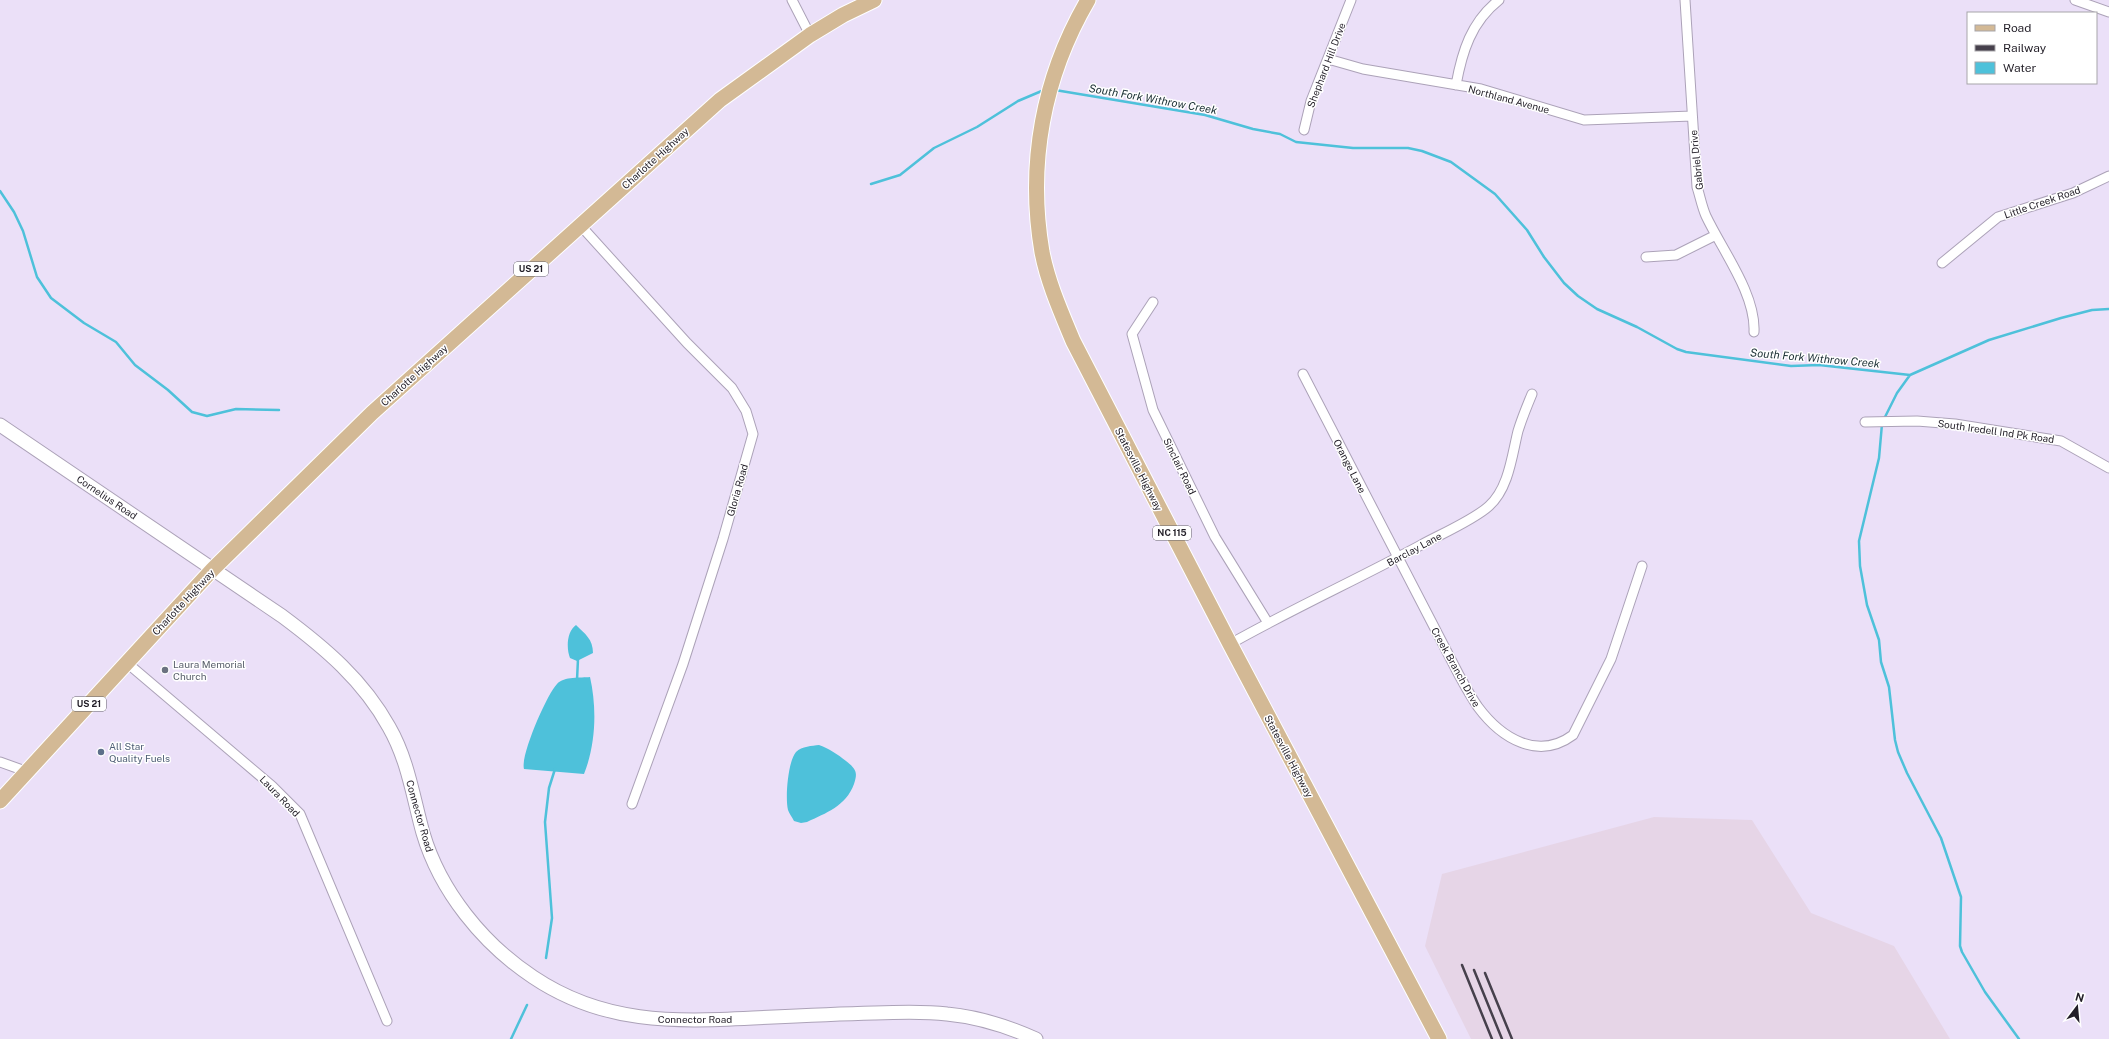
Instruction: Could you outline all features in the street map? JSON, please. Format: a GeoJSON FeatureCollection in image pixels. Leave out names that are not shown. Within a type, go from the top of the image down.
{"type":"FeatureCollection","features":[{"type":"Feature","properties":{"kind":"main road","name":"Charlotte Highway"},"geometry":{"type":"LineString","coordinates":[[0,802],[126,662],[214,569],[372,413],[581,226],[631,178],[720,100],[763,67],[810,35],[843,15],[874,0]]}},
{"type":"Feature","properties":{"kind":"main road","name":"Statesville Highway"},"geometry":{"type":"LineString","coordinates":[[1088,0],[1073,25],[1055,68],[1043,113],[1036,160],[1036,206],[1043,253],[1055,298],[1073,341],[1230,644],[1439,1039]]}},
{"type":"Feature","properties":{"kind":"street"},"geometry":{"type":"LineString","coordinates":[[792,0],[810,35]]}},
{"type":"Feature","properties":{"kind":"street","name":"Shephard Hill Drive"},"geometry":{"type":"LineString","coordinates":[[1304,130],[1311,101],[1351,0]]}},
{"type":"Feature","properties":{"kind":"street"},"geometry":{"type":"LineString","coordinates":[[1456,85],[1460,66],[1470,36],[1479,18],[1499,0]]}},
{"type":"Feature","properties":{"kind":"street","name":"Gabriel Drive"},"geometry":{"type":"LineString","coordinates":[[1686,0],[1697,186],[1706,215],[1747,296],[1753,314],[1754,332]]}},
{"type":"Feature","properties":{"kind":"street"},"geometry":{"type":"LineString","coordinates":[[2075,0],[2109,12]]}},
{"type":"Feature","properties":{"kind":"street","name":"Northland Avenue"},"geometry":{"type":"LineString","coordinates":[[1328,59],[1363,69],[1481,89],[1584,120],[1692,116]]}},
{"type":"Feature","properties":{"kind":"street","name":"Little Creek Road"},"geometry":{"type":"LineString","coordinates":[[1942,263],[1998,217],[2073,193],[2109,176]]}},
{"type":"Feature","properties":{"kind":"street","name":"Gloria Road"},"geometry":{"type":"LineString","coordinates":[[581,226],[687,343],[732,388],[746,411],[753,434],[723,539],[683,664],[632,804]]}},
{"type":"Feature","properties":{"kind":"street"},"geometry":{"type":"LineString","coordinates":[[1646,257],[1676,255],[1716,235]]}},
{"type":"Feature","properties":{"kind":"street","name":"Sinclair Road"},"geometry":{"type":"LineString","coordinates":[[1153,302],[1132,334],[1153,410],[1215,537],[1268,622]]}},
{"type":"Feature","properties":{"kind":"street","name":"Orange Lane"},"geometry":{"type":"LineString","coordinates":[[1303,374],[1398,557]]}},
{"type":"Feature","properties":{"kind":"street","name":"Barclay Lane"},"geometry":{"type":"LineString","coordinates":[[1230,644],[1268,622],[1457,526],[1489,506],[1501,489],[1509,469],[1519,429],[1532,394]]}},
{"type":"Feature","properties":{"kind":"street","name":"South Iredell Ind Pk Road"},"geometry":{"type":"LineString","coordinates":[[1865,422],[1955,424],[2061,441],[2109,468]]}},
{"type":"Feature","properties":{"kind":"street","name":"Cornelius Road"},"geometry":{"type":"LineString","coordinates":[[0,425],[214,569]]}},
{"type":"Feature","properties":{"kind":"street","name":"Creek Branch Drive"},"geometry":{"type":"LineString","coordinates":[[1398,557],[1456,669],[1479,708],[1505,734],[1530,746],[1542,748],[1564,741],[1573,735],[1580,725],[1611,659],[1642,566]]}},
{"type":"Feature","properties":{"kind":"street","name":"Connector Road"},"geometry":{"type":"LineString","coordinates":[[214,569],[314,639],[338,660],[363,688],[390,728],[399,747],[424,836],[433,860],[448,888],[464,912],[495,947],[533,978],[552,989],[573,999],[612,1013],[658,1020],[709,1020],[928,1012],[984,1020],[1036,1039]]}},
{"type":"Feature","properties":{"kind":"street","name":"Laura Road"},"geometry":{"type":"LineString","coordinates":[[126,662],[272,786],[300,814],[387,1021]]}},
{"type":"Feature","properties":{"kind":"street"},"geometry":{"type":"LineString","coordinates":[[0,762],[28,772]]}},
{"type":"Feature","properties":{"kind":"shaded area"},"geometry":{"type":"Polygon","coordinates":[[[1654,817],[1752,820],[1811,913],[1894,946],[1950,1039],[1471,1039],[1425,946],[1442,874],[1654,817]]]}},
{"type":"Feature","properties":{"kind":"water"},"geometry":{"type":"Polygon","coordinates":[[[576,625],[590,640],[593,648],[593,653],[577,661],[570,658],[568,645],[569,635],[576,625]]]}},
{"type":"Feature","properties":{"kind":"water"},"geometry":{"type":"Polygon","coordinates":[[[590,677],[594,701],[594,726],[591,751],[584,774],[524,769],[526,752],[535,725],[547,700],[557,684],[560,681],[573,678],[590,677]]]}},
{"type":"Feature","properties":{"kind":"water"},"geometry":{"type":"Polygon","coordinates":[[[819,745],[843,758],[852,766],[856,774],[855,780],[846,798],[835,808],[807,822],[801,823],[794,821],[788,810],[787,789],[789,771],[793,757],[798,750],[819,745]]]}},
{"type":"Feature","properties":{"kind":"waterway","name":"South Fork Withrow Creek"},"geometry":{"type":"LineString","coordinates":[[871,184],[900,175],[934,148],[977,127],[1018,101],[1044,90]]}},
{"type":"Feature","properties":{"kind":"waterway","name":"South Fork Withrow Creek"},"geometry":{"type":"LineString","coordinates":[[1055,90],[1205,115],[1253,129],[1280,134],[1296,142],[1353,148],[1408,148],[1422,151],[1451,162],[1495,194],[1527,230],[1544,257],[1564,283],[1578,296],[1597,309],[1637,327],[1677,349],[1686,352],[1791,366],[1819,365],[1910,375],[1989,340],[2061,318],[2092,310],[2109,309]]}},
{"type":"Feature","properties":{"kind":"waterway"},"geometry":{"type":"LineString","coordinates":[[0,191],[14,212],[23,231],[37,277],[51,298],[84,323],[116,342],[135,365],[168,390],[192,412],[207,416],[236,409],[279,410]]}},
{"type":"Feature","properties":{"kind":"waterway"},"geometry":{"type":"LineString","coordinates":[[1884,419],[1897,393],[1910,375]]}},
{"type":"Feature","properties":{"kind":"waterway"},"geometry":{"type":"LineString","coordinates":[[1882,424],[1879,458],[1859,541],[1860,566],[1867,605],[1879,640],[1881,662],[1889,687],[1895,740],[1898,752],[1907,773],[1941,838],[1961,897],[1960,946],[1962,952],[1985,992],[2019,1039]]}},
{"type":"Feature","properties":{"kind":"waterway"},"geometry":{"type":"LineString","coordinates":[[577,680],[578,659]]}},
{"type":"Feature","properties":{"kind":"waterway"},"geometry":{"type":"LineString","coordinates":[[546,958],[552,918],[545,822],[549,788],[555,769]]}},
{"type":"Feature","properties":{"kind":"waterway"},"geometry":{"type":"LineString","coordinates":[[511,1039],[527,1005]]}},
{"type":"Feature","properties":{"kind":"railway"},"geometry":{"type":"LineString","coordinates":[[1462,965],[1492,1039]]}},
{"type":"Feature","properties":{"kind":"railway"},"geometry":{"type":"LineString","coordinates":[[1474,970],[1502,1039]]}},
{"type":"Feature","properties":{"kind":"railway"},"geometry":{"type":"LineString","coordinates":[[1485,973],[1512,1039]]}},
{"type":"Feature","properties":{"kind":"place","name":"Laura Memorial Church"},"geometry":{"type":"Point","coordinates":[165,670]}},
{"type":"Feature","properties":{"kind":"place","name":"All Star Quality Fuels"},"geometry":{"type":"Point","coordinates":[101,752]}}]}
